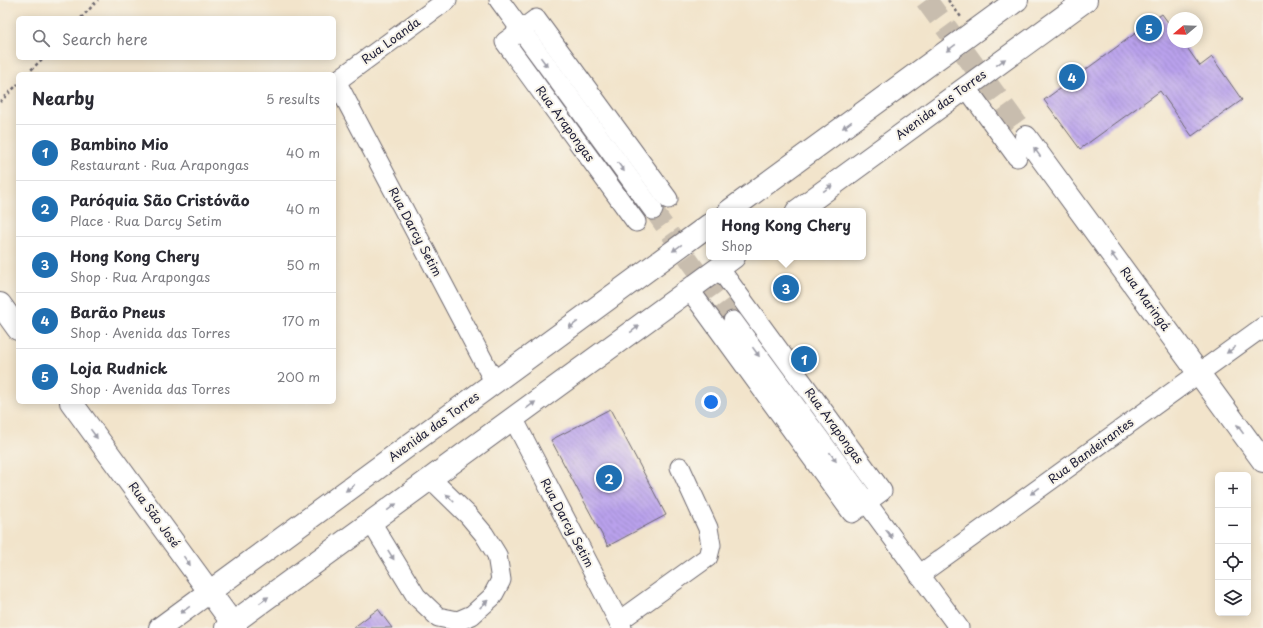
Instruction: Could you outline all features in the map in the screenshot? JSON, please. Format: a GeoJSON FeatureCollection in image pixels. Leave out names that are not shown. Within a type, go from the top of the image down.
{"type":"FeatureCollection","features":[{"type":"Feature","properties":{"kind":"main road"},"geometry":{"type":"LineString","coordinates":[[733,208],[1017,0]]}},
{"type":"Feature","properties":{"kind":"main road","name":"Avenida das Torres"},"geometry":{"type":"LineString","coordinates":[[800,208],[1086,0]]}},
{"type":"Feature","properties":{"kind":"main road","name":"Rua Maringá"},"geometry":{"type":"LineString","coordinates":[[1026,137],[1263,461]]}},
{"type":"Feature","properties":{"kind":"main road","name":"Avenida das Torres"},"geometry":{"type":"LineString","coordinates":[[160,628],[706,228]]}},
{"type":"Feature","properties":{"kind":"main road"},"geometry":{"type":"LineString","coordinates":[[231,626],[370,522],[726,262]]}},
{"type":"Feature","properties":{"kind":"main road","name":"Rua São José"},"geometry":{"type":"LineString","coordinates":[[72,404],[209,592],[231,626]]}},
{"type":"Feature","properties":{"kind":"street","name":"Rua Loanda"},"geometry":{"type":"LineString","coordinates":[[336,81],[447,0]]}},
{"type":"Feature","properties":{"kind":"street"},"geometry":{"type":"LineString","coordinates":[[499,0],[521,30]]}},
{"type":"Feature","properties":{"kind":"street","name":"Rua Arapongas"},"geometry":{"type":"LineString","coordinates":[[636,222],[505,42],[536,19],[660,205]]}},
{"type":"Feature","properties":{"kind":"street","name":"Rua Darcy Setim"},"geometry":{"type":"LineString","coordinates":[[336,84],[494,383]]}},
{"type":"Feature","properties":{"kind":"street"},"geometry":{"type":"LineString","coordinates":[[966,87],[1017,157]]}},
{"type":"Feature","properties":{"kind":"street","name":"Rua Arapongas"},"geometry":{"type":"LineString","coordinates":[[689,289],[852,513],[866,503],[882,491],[726,262]]}},
{"type":"Feature","properties":{"kind":"street","name":"Rua Arapongas"},"geometry":{"type":"LineString","coordinates":[[733,321],[959,628]]}},
{"type":"Feature","properties":{"kind":"street","name":"Rua Bandeirantes"},"geometry":{"type":"LineString","coordinates":[[919,574],[1263,327]]}},
{"type":"Feature","properties":{"kind":"street","name":"Rua Darcy Setim"},"geometry":{"type":"LineString","coordinates":[[513,418],[621,625]]}},
{"type":"Feature","properties":{"kind":"street"},"geometry":{"type":"LineString","coordinates":[[621,625],[708,557],[712,546],[708,528],[680,467]]}},
{"type":"Feature","properties":{"kind":"street"},"geometry":{"type":"LineString","coordinates":[[370,522],[416,596],[438,618],[458,621],[472,615],[492,597],[501,580],[497,555],[484,534],[468,515],[430,478]]}},
{"type":"Feature","properties":{"kind":"path"},"geometry":{"type":"LineString","coordinates":[[83,16],[98,0]]}},
{"type":"Feature","properties":{"kind":"path"},"geometry":{"type":"LineString","coordinates":[[29,72],[41,60]]}},
{"type":"Feature","properties":{"kind":"path"},"geometry":{"type":"LineString","coordinates":[[0,102],[16,86]]}},
{"type":"Feature","properties":{"kind":"building"},"geometry":{"type":"Polygon","coordinates":[[[1162,14],[1167,21],[1167,48],[1187,48],[1200,66],[1212,57],[1242,100],[1192,136],[1160,91],[1080,149],[1044,100],[1162,14]]]}},
{"type":"Feature","properties":{"kind":"building"},"geometry":{"type":"Polygon","coordinates":[[[610,409],[666,515],[608,546],[551,440],[610,409]]]}},
{"type":"Feature","properties":{"kind":"building"},"geometry":{"type":"Polygon","coordinates":[[[378,609],[392,628],[353,628],[378,609]]]}},
{"type":"Feature","properties":{"kind":"tunnel"},"geometry":{"type":"LineString","coordinates":[[926,0],[1026,137]]}},
{"type":"Feature","properties":{"kind":"tunnel"},"geometry":{"type":"LineString","coordinates":[[653,210],[733,321]]}},
{"type":"Feature","properties":{"kind":"place","name":"Loja Rudnick"},"geometry":{"type":"Point","coordinates":[1149,28]}},
{"type":"Feature","properties":{"kind":"place","name":"Barão Pneus"},"geometry":{"type":"Point","coordinates":[1072,77]}},
{"type":"Feature","properties":{"kind":"place","name":"Hong Kong Chery"},"geometry":{"type":"Point","coordinates":[786,288]}},
{"type":"Feature","properties":{"kind":"place","name":"Bambino Mio"},"geometry":{"type":"Point","coordinates":[804,359]}},
{"type":"Feature","properties":{"kind":"place","name":"Paróquia São Cristóvão"},"geometry":{"type":"Point","coordinates":[609,478]}}]}
